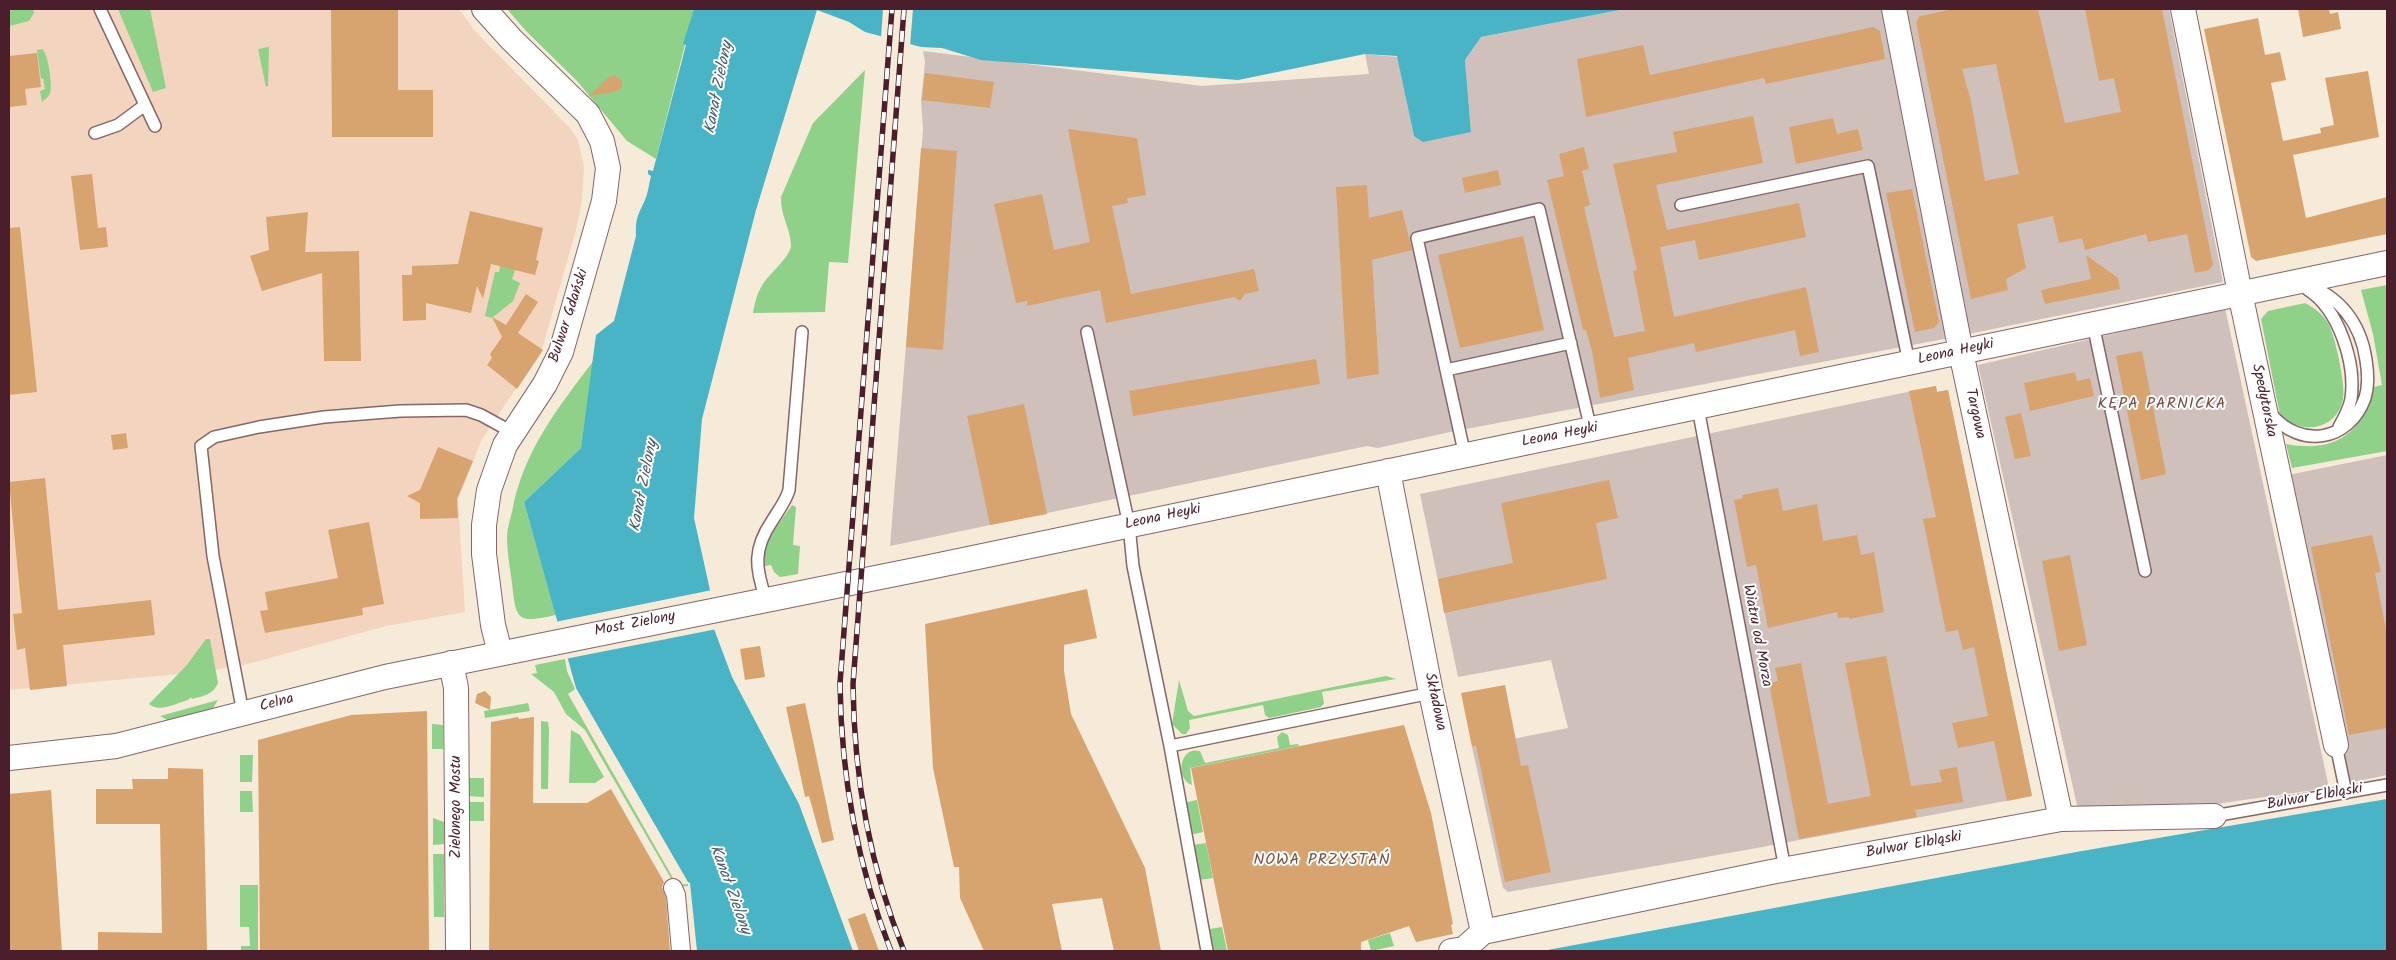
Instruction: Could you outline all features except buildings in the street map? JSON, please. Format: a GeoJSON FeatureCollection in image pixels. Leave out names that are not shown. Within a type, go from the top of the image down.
{"type":"FeatureCollection","features":[{"type":"Feature","properties":{"kind":"street","name":"Bulwar Gdański"},"geometry":{"type":"LineString","coordinates":[[484,9],[508,36],[588,114],[602,142],[607,164],[604,200],[561,352],[545,384],[512,432],[492,478],[484,525],[484,554],[493,625],[500,653]]}},
{"type":"Feature","properties":{"kind":"street","name":"Targowa"},"geometry":{"type":"LineString","coordinates":[[1894,9],[1961,352],[2061,819]]}},
{"type":"Feature","properties":{"kind":"street","name":"Spedytorska"},"geometry":{"type":"LineString","coordinates":[[2182,9],[2336,745]]}},
{"type":"Feature","properties":{"kind":"street","name":"Leona Heyki"},"geometry":{"type":"LineString","coordinates":[[731,606],[1698,408],[2387,263]]}},
{"type":"Feature","properties":{"kind":"street","name":"Składowa"},"geometry":{"type":"LineString","coordinates":[[1388,472],[1431,692],[1483,932]]}},
{"type":"Feature","properties":{"kind":"street","name":"Most Zielony"},"geometry":{"type":"LineString","coordinates":[[540,645],[731,606]]}},
{"type":"Feature","properties":{"kind":"street","name":"Celna"},"geometry":{"type":"LineString","coordinates":[[11,757],[116,746],[384,676],[540,645]]}},
{"type":"Feature","properties":{"kind":"street","name":"Zielonego Mostu"},"geometry":{"type":"LineString","coordinates":[[452,663],[456,698],[458,951]]}},
{"type":"Feature","properties":{"kind":"street","name":"Bulwar Elbląski"},"geometry":{"type":"LineString","coordinates":[[1483,932],[1785,869],[2061,819],[2214,816]]}},
{"type":"Feature","properties":{"kind":"street"},"geometry":{"type":"LineString","coordinates":[[673,888],[676,895],[681,951]]}},
{"type":"Feature","properties":{"kind":"street"},"geometry":{"type":"LineString","coordinates":[[1451,951],[1464,949],[1483,932]]}},
{"type":"Feature","properties":{"kind":"lane"},"geometry":{"type":"LineString","coordinates":[[100,9],[155,126]]}},
{"type":"Feature","properties":{"kind":"lane"},"geometry":{"type":"LineString","coordinates":[[95,132],[118,125],[145,105]]}},
{"type":"Feature","properties":{"kind":"lane"},"geometry":{"type":"LineString","coordinates":[[1681,204],[1868,166],[1909,363]]}},
{"type":"Feature","properties":{"kind":"lane"},"geometry":{"type":"LineString","coordinates":[[1465,456],[1417,238],[1540,210],[1591,430]]}},
{"type":"Feature","properties":{"kind":"lane"},"geometry":{"type":"LineString","coordinates":[[2293,282],[2310,291],[2325,304],[2340,331],[2349,368],[2351,391],[2346,414],[2334,432]]}},
{"type":"Feature","properties":{"kind":"lane"},"geometry":{"type":"LineString","coordinates":[[2262,396],[2270,414],[2292,433],[2310,437],[2334,432],[2351,420],[2365,396],[2368,377],[2364,347],[2352,319],[2341,305],[2324,292],[2293,282]]}},
{"type":"Feature","properties":{"kind":"lane"},"geometry":{"type":"LineString","coordinates":[[2093,324],[2144,571]]}},
{"type":"Feature","properties":{"kind":"lane"},"geometry":{"type":"LineString","coordinates":[[766,599],[758,567],[758,549],[762,537],[783,504],[789,490],[802,332]]}},
{"type":"Feature","properties":{"kind":"lane"},"geometry":{"type":"LineString","coordinates":[[1087,332],[1129,525],[1129,544],[1170,746],[1207,951]]}},
{"type":"Feature","properties":{"kind":"lane"},"geometry":{"type":"LineString","coordinates":[[1446,370],[1571,343]]}},
{"type":"Feature","properties":{"kind":"lane","name":"Wiatru od Morza"},"geometry":{"type":"LineString","coordinates":[[1698,408],[1785,869]]}},
{"type":"Feature","properties":{"kind":"lane"},"geometry":{"type":"LineString","coordinates":[[243,713],[213,556],[201,446],[214,437],[259,427],[324,417],[400,411],[466,410],[481,415],[512,432]]}},
{"type":"Feature","properties":{"kind":"lane"},"geometry":{"type":"LineString","coordinates":[[1170,746],[1431,692]]}},
{"type":"Feature","properties":{"kind":"lane","name":"Spedytorska"},"geometry":{"type":"LineString","coordinates":[[2336,745],[2346,793]]}},
{"type":"Feature","properties":{"kind":"lane","name":"Bulwar Elbląski"},"geometry":{"type":"LineString","coordinates":[[2214,816],[2387,785]]}},
{"type":"Feature","properties":{"kind":"shaded area"},"geometry":{"type":"Polygon","coordinates":[[[36,9],[459,9],[475,31],[570,128],[578,140],[584,167],[582,200],[576,230],[542,349],[481,441],[458,500],[465,612],[386,626],[248,664],[201,672],[9,690],[9,19],[36,9]]]}},
{"type":"Feature","properties":{"kind":"shaded area"},"geometry":{"type":"Polygon","coordinates":[[[1625,9],[2169,9],[2223,282],[1944,339],[1450,432],[1378,448],[1367,446],[890,546],[923,130],[921,100],[925,62],[923,51],[1202,86],[1369,74],[1365,54],[1398,57],[1414,136],[1471,132],[1465,60],[1481,37],[1625,9]]]}},
{"type":"Feature","properties":{"kind":"shaded area"},"geometry":{"type":"Polygon","coordinates":[[[2225,308],[2329,788],[2081,823],[1978,365],[2225,308]]]}},
{"type":"Feature","properties":{"kind":"shaded area"},"geometry":{"type":"Polygon","coordinates":[[[1936,386],[1937,392],[1948,390],[2032,796],[1757,848],[1508,892],[1503,888],[1472,747],[1568,728],[1551,660],[1458,677],[1420,494],[1936,386]]]}},
{"type":"Feature","properties":{"kind":"shaded area"},"geometry":{"type":"Polygon","coordinates":[[[2387,455],[2387,775],[2349,783],[2288,475],[2387,455]]]}},
{"type":"Feature","properties":{"kind":"green space"},"geometry":{"type":"Polygon","coordinates":[[[33,9],[34,13],[29,21],[9,26],[9,11],[33,9]]]}},
{"type":"Feature","properties":{"kind":"green space"},"geometry":{"type":"Polygon","coordinates":[[[118,9],[150,9],[166,88],[153,92],[118,9]]]}},
{"type":"Feature","properties":{"kind":"green space"},"geometry":{"type":"Polygon","coordinates":[[[507,9],[694,9],[656,159],[627,141],[577,81],[526,31],[507,9]]]}},
{"type":"Feature","properties":{"kind":"green space"},"geometry":{"type":"Polygon","coordinates":[[[269,47],[268,86],[266,87],[258,49],[269,47]]]}},
{"type":"Feature","properties":{"kind":"green space"},"geometry":{"type":"Polygon","coordinates":[[[42,49],[48,63],[51,89],[48,97],[42,102],[40,91],[45,89],[43,78],[41,79],[37,50],[42,49]]]}},
{"type":"Feature","properties":{"kind":"green space"},"geometry":{"type":"Polygon","coordinates":[[[865,70],[848,263],[829,262],[825,312],[753,313],[756,298],[761,287],[790,250],[791,240],[782,210],[781,197],[813,123],[865,70]]]}},
{"type":"Feature","properties":{"kind":"green space"},"geometry":{"type":"Polygon","coordinates":[[[520,255],[512,279],[520,283],[513,301],[492,318],[485,316],[495,272],[499,272],[502,257],[520,255]]]}},
{"type":"Feature","properties":{"kind":"green space"},"geometry":{"type":"Polygon","coordinates":[[[2387,285],[2387,451],[2292,468],[2286,444],[2319,446],[2332,443],[2344,437],[2362,417],[2374,387],[2382,385],[2373,334],[2361,290],[2387,285]]]}},
{"type":"Feature","properties":{"kind":"green space"},"geometry":{"type":"Polygon","coordinates":[[[2305,303],[2321,314],[2331,329],[2344,392],[2343,399],[2334,418],[2317,427],[2298,426],[2288,422],[2280,415],[2261,319],[2268,311],[2305,303]]]}},
{"type":"Feature","properties":{"kind":"green space"},"geometry":{"type":"Polygon","coordinates":[[[594,360],[581,448],[524,502],[556,615],[526,619],[521,617],[515,606],[507,538],[517,490],[524,469],[544,431],[594,360]]]}},
{"type":"Feature","properties":{"kind":"green space"},"geometry":{"type":"Polygon","coordinates":[[[792,505],[796,507],[793,545],[800,546],[798,574],[780,577],[774,572],[771,565],[765,566],[765,549],[772,534],[792,505]]]}},
{"type":"Feature","properties":{"kind":"green space"},"geometry":{"type":"Polygon","coordinates":[[[206,639],[210,639],[218,683],[216,687],[204,696],[192,699],[191,697],[188,700],[168,706],[158,708],[149,704],[187,665],[206,639]]]}},
{"type":"Feature","properties":{"kind":"green space"},"geometry":{"type":"Polygon","coordinates":[[[565,659],[567,671],[575,689],[568,694],[677,885],[688,884],[688,886],[676,887],[585,730],[566,714],[554,692],[531,674],[537,673],[535,665],[565,659]]]}},
{"type":"Feature","properties":{"kind":"green space"},"geometry":{"type":"Polygon","coordinates":[[[1386,676],[1396,679],[1322,692],[1324,703],[1321,707],[1269,718],[1265,715],[1263,705],[1189,720],[1190,728],[1186,734],[1182,734],[1172,724],[1179,680],[1188,711],[1194,716],[1386,676]]]}},
{"type":"Feature","properties":{"kind":"green space"},"geometry":{"type":"Polygon","coordinates":[[[218,700],[212,710],[169,721],[160,716],[218,700]]]}},
{"type":"Feature","properties":{"kind":"green space"},"geometry":{"type":"Polygon","coordinates":[[[528,703],[530,711],[485,718],[484,711],[528,703]]]}},
{"type":"Feature","properties":{"kind":"green space"},"geometry":{"type":"Polygon","coordinates":[[[541,721],[548,722],[549,729],[548,789],[541,789],[541,721]]]}},
{"type":"Feature","properties":{"kind":"green space"},"geometry":{"type":"Polygon","coordinates":[[[432,724],[443,725],[443,749],[432,749],[432,724]]]}},
{"type":"Feature","properties":{"kind":"green space"},"geometry":{"type":"Polygon","coordinates":[[[571,730],[580,735],[604,777],[595,783],[569,783],[571,730]]]}},
{"type":"Feature","properties":{"kind":"green space"},"geometry":{"type":"Polygon","coordinates":[[[1282,732],[1288,735],[1290,745],[1298,744],[1299,746],[1190,768],[1192,785],[1183,776],[1182,764],[1188,753],[1200,751],[1205,763],[1279,748],[1277,737],[1282,732]]]}},
{"type":"Feature","properties":{"kind":"green space"},"geometry":{"type":"Polygon","coordinates":[[[240,755],[253,755],[252,782],[240,782],[240,755]]]}},
{"type":"Feature","properties":{"kind":"green space"},"geometry":{"type":"Polygon","coordinates":[[[465,778],[484,778],[484,797],[465,796],[465,778]]]}},
{"type":"Feature","properties":{"kind":"green space"},"geometry":{"type":"Polygon","coordinates":[[[240,791],[252,791],[253,812],[240,812],[240,791]]]}},
{"type":"Feature","properties":{"kind":"green space"},"geometry":{"type":"Polygon","coordinates":[[[1197,800],[1203,832],[1190,835],[1184,803],[1197,800]]]}},
{"type":"Feature","properties":{"kind":"green space"},"geometry":{"type":"Polygon","coordinates":[[[465,802],[484,802],[484,821],[465,821],[465,802]]]}},
{"type":"Feature","properties":{"kind":"green space"},"geometry":{"type":"Polygon","coordinates":[[[433,818],[444,822],[444,844],[433,845],[433,818]]]}},
{"type":"Feature","properties":{"kind":"green space"},"geometry":{"type":"Polygon","coordinates":[[[1206,843],[1213,878],[1199,880],[1192,845],[1206,843]]]}},
{"type":"Feature","properties":{"kind":"green space"},"geometry":{"type":"Polygon","coordinates":[[[433,854],[444,854],[444,917],[434,917],[433,854]]]}},
{"type":"Feature","properties":{"kind":"green space"},"geometry":{"type":"Polygon","coordinates":[[[240,885],[258,885],[258,951],[241,951],[241,946],[250,946],[249,927],[240,927],[240,885]]]}},
{"type":"Feature","properties":{"kind":"green space"},"geometry":{"type":"Polygon","coordinates":[[[1222,927],[1227,951],[1213,951],[1209,929],[1222,927]]]}},
{"type":"Feature","properties":{"kind":"green space"},"geometry":{"type":"Polygon","coordinates":[[[1390,933],[1394,946],[1371,951],[1368,940],[1390,933]]]}},
{"type":"Feature","properties":{"kind":"water","name":"Kanał Zielony"},"geometry":{"type":"Polygon","coordinates":[[[694,9],[1625,9],[1481,37],[1465,60],[1471,132],[1423,142],[1414,136],[1397,56],[1365,54],[1238,80],[981,60],[942,48],[921,47],[865,32],[849,22],[817,10],[756,210],[702,419],[694,518],[710,590],[714,629],[732,677],[799,804],[853,951],[697,951],[690,883],[576,688],[524,502],[581,448],[596,335],[614,321],[636,236],[638,217],[648,191],[651,176],[648,174],[648,170],[653,171],[686,45],[683,44],[694,9]]]}},
{"type":"Feature","properties":{"kind":"water"},"geometry":{"type":"Polygon","coordinates":[[[2387,799],[2387,951],[1542,951],[2082,851],[2387,799]]]}},
{"type":"Feature","properties":{"kind":"pier"},"geometry":{"type":"Polygon","coordinates":[[[883,9],[913,9],[910,46],[881,38],[883,9]]]}},
{"type":"Feature","properties":{"kind":"pier"},"geometry":{"type":"Polygon","coordinates":[[[712,590],[717,629],[565,659],[555,622],[712,590]]]}},
{"type":"Feature","properties":{"kind":"railway"},"geometry":{"type":"LineString","coordinates":[[891,951],[869,886],[853,820],[844,752],[840,683],[892,9]]}},
{"type":"Feature","properties":{"kind":"railway"},"geometry":{"type":"LineString","coordinates":[[904,9],[853,684],[856,753],[866,820],[881,886],[904,951]]}},
{"type":"Feature","properties":{"kind":"district","name":"KĘPA PARNICKA"},"geometry":{"type":"Point","coordinates":[2162,405]}},
{"type":"Feature","properties":{"kind":"district","name":"NOWA PRZYSTAŃ"},"geometry":{"type":"Point","coordinates":[1322,861]}}]}
